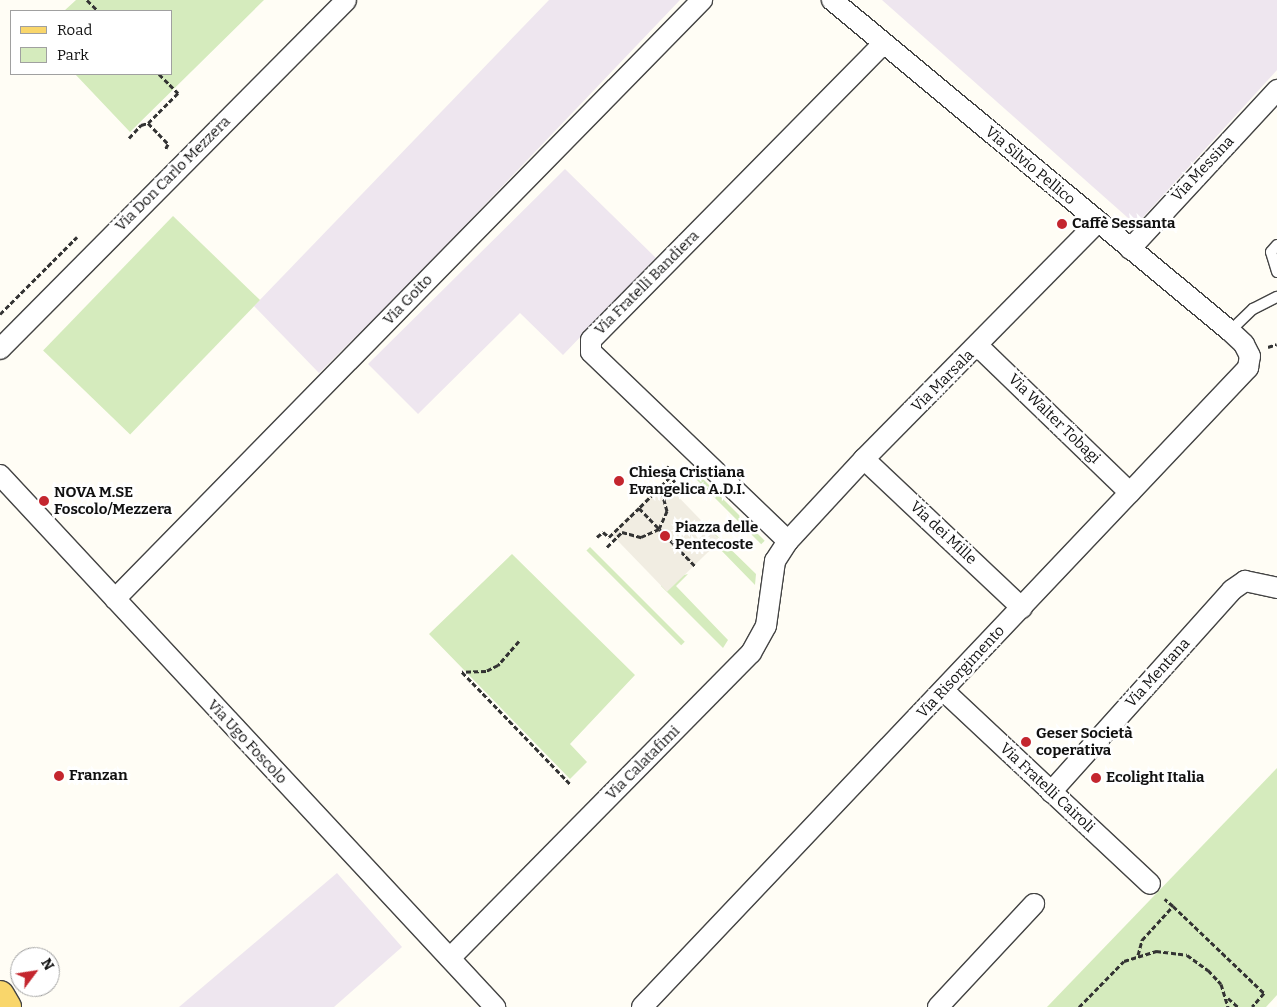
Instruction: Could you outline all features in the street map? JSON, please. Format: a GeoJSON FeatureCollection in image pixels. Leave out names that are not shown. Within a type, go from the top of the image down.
{"type":"FeatureCollection","features":[{"type":"Feature","properties":{"kind":"main road"},"geometry":{"type":"LineString","coordinates":[[0,995],[7,1007]]}},
{"type":"Feature","properties":{"kind":"street","name":"Via Don Carlo Mezzera"},"geometry":{"type":"LineString","coordinates":[[0,348],[346,0]]}},
{"type":"Feature","properties":{"kind":"street","name":"Via Goito"},"geometry":{"type":"LineString","coordinates":[[115,599],[702,0]]}},
{"type":"Feature","properties":{"kind":"street","name":"Via Silvio Pellico"},"geometry":{"type":"LineString","coordinates":[[832,0],[1230,331]]}},
{"type":"Feature","properties":{"kind":"street","name":"Via Fratelli Bandiera"},"geometry":{"type":"LineString","coordinates":[[788,541],[591,352],[591,340],[883,44]]}},
{"type":"Feature","properties":{"kind":"street","name":"Via Messina"},"geometry":{"type":"LineString","coordinates":[[1130,249],[1277,90]]}},
{"type":"Feature","properties":{"kind":"street","name":"Via Marsala"},"geometry":{"type":"LineString","coordinates":[[788,541],[864,459],[978,346],[1098,222]]}},
{"type":"Feature","properties":{"kind":"street","name":"Via Risorgimento"},"geometry":{"type":"LineString","coordinates":[[642,1007],[1248,368],[1250,356],[1244,344],[1230,331]]}},
{"type":"Feature","properties":{"kind":"street","name":"Via Walter Tobagi"},"geometry":{"type":"LineString","coordinates":[[978,346],[1130,493]]}},
{"type":"Feature","properties":{"kind":"street","name":"Via dei Mille"},"geometry":{"type":"LineString","coordinates":[[864,459],[1022,608]]}},
{"type":"Feature","properties":{"kind":"street","name":"Via Ugo Foscolo"},"geometry":{"type":"LineString","coordinates":[[0,475],[495,1007]]}},
{"type":"Feature","properties":{"kind":"street","name":"Via Calatafimi"},"geometry":{"type":"LineString","coordinates":[[450,958],[751,652],[766,626],[775,561],[788,541]]}},
{"type":"Feature","properties":{"kind":"street","name":"Via Mentana"},"geometry":{"type":"LineString","coordinates":[[1051,792],[1232,590],[1245,581],[1277,588]]}},
{"type":"Feature","properties":{"kind":"street","name":"Via Fratelli Cairoli"},"geometry":{"type":"LineString","coordinates":[[944,690],[1150,884]]}},
{"type":"Feature","properties":{"kind":"street"},"geometry":{"type":"LineString","coordinates":[[938,1007],[1034,904]]}},
{"type":"Feature","properties":{"kind":"lane"},"geometry":{"type":"LineString","coordinates":[[1277,245],[1271,252],[1277,272]]}},
{"type":"Feature","properties":{"kind":"lane"},"geometry":{"type":"LineString","coordinates":[[1230,331],[1252,309],[1277,297]]}},
{"type":"Feature","properties":{"kind":"path"},"geometry":{"type":"LineString","coordinates":[[87,0],[97,10]]}},
{"type":"Feature","properties":{"kind":"path"},"geometry":{"type":"LineString","coordinates":[[129,138],[140,125],[148,124],[178,93],[160,75]]}},
{"type":"Feature","properties":{"kind":"path"},"geometry":{"type":"LineString","coordinates":[[148,124],[168,144],[165,150],[182,165]]}},
{"type":"Feature","properties":{"kind":"path"},"geometry":{"type":"LineString","coordinates":[[596,537],[604,530],[609,537],[670,477],[663,473],[669,466]]}},
{"type":"Feature","properties":{"kind":"path"},"geometry":{"type":"LineString","coordinates":[[607,547],[622,532],[641,537],[659,529],[667,511],[662,492],[678,476]]}},
{"type":"Feature","properties":{"kind":"path"},"geometry":{"type":"LineString","coordinates":[[639,507],[695,566]]}},
{"type":"Feature","properties":{"kind":"path"},"geometry":{"type":"LineString","coordinates":[[519,641],[498,666],[486,671],[462,672],[570,784]]}},
{"type":"Feature","properties":{"kind":"path"},"geometry":{"type":"LineString","coordinates":[[1150,884],[1264,993],[1252,1007]]}},
{"type":"Feature","properties":{"kind":"path"},"geometry":{"type":"LineString","coordinates":[[1138,954],[1142,940],[1173,906]]}},
{"type":"Feature","properties":{"kind":"path"},"geometry":{"type":"LineString","coordinates":[[1079,1007],[1124,961],[1138,954],[1156,951],[1187,955],[1214,977],[1227,998],[1238,1007]]}},
{"type":"Feature","properties":{"kind":"path"},"geometry":{"type":"LineString","coordinates":[[1227,998],[1228,1007]]}},
{"type":"Feature","properties":{"kind":"shaded area"},"geometry":{"type":"Polygon","coordinates":[[[549,0],[680,0],[412,281],[319,373],[254,306],[549,0]]]}},
{"type":"Feature","properties":{"kind":"shaded area"},"geometry":{"type":"Polygon","coordinates":[[[882,0],[1277,0],[1277,70],[1136,225],[882,0]]]}},
{"type":"Feature","properties":{"kind":"shaded area"},"geometry":{"type":"Polygon","coordinates":[[[565,169],[656,258],[563,355],[520,313],[418,414],[368,364],[565,169]]]}},
{"type":"Feature","properties":{"kind":"shaded area","name":"Piazza delle Pentecoste"},"geometry":{"type":"Polygon","coordinates":[[[664,482],[720,540],[667,592],[611,533],[664,482]]]}},
{"type":"Feature","properties":{"kind":"shaded area"},"geometry":{"type":"Polygon","coordinates":[[[337,873],[402,947],[334,1007],[179,1007],[337,873]]]}},
{"type":"Feature","properties":{"kind":"green space"},"geometry":{"type":"Polygon","coordinates":[[[76,0],[264,0],[130,132],[76,75],[172,75],[172,10],[65,10],[76,0]]]}},
{"type":"Feature","properties":{"kind":"green space"},"geometry":{"type":"Polygon","coordinates":[[[173,216],[260,300],[130,435],[43,351],[173,216]]]}},
{"type":"Feature","properties":{"kind":"green space"},"geometry":{"type":"Polygon","coordinates":[[[694,470],[765,541],[761,544],[690,474],[694,470]]]}},
{"type":"Feature","properties":{"kind":"green space"},"geometry":{"type":"Polygon","coordinates":[[[672,524],[713,532],[756,574],[755,585],[716,545],[672,524]]]}},
{"type":"Feature","properties":{"kind":"green space"},"geometry":{"type":"Polygon","coordinates":[[[590,547],[685,642],[681,645],[586,551],[590,547]]]}},
{"type":"Feature","properties":{"kind":"green space"},"geometry":{"type":"Polygon","coordinates":[[[512,554],[635,675],[570,744],[587,762],[570,779],[429,634],[512,554]]]}},
{"type":"Feature","properties":{"kind":"green space"},"geometry":{"type":"Polygon","coordinates":[[[688,574],[676,586],[728,640],[723,648],[661,586],[661,581],[688,574]]]}},
{"type":"Feature","properties":{"kind":"green space"},"geometry":{"type":"Polygon","coordinates":[[[1277,768],[1277,995],[1266,1007],[1047,1007],[1277,768]]]}},
{"type":"Feature","properties":{"kind":"place","name":"Caffè Sessanta"},"geometry":{"type":"Point","coordinates":[1062,224]}},
{"type":"Feature","properties":{"kind":"place","name":"Chiesa Cristiana Evangelica A.D.I."},"geometry":{"type":"Point","coordinates":[619,481]}},
{"type":"Feature","properties":{"kind":"place","name":"NOVA M.SE Foscolo/Mezzera"},"geometry":{"type":"Point","coordinates":[44,501]}},
{"type":"Feature","properties":{"kind":"place","name":"Piazza delle Pentecoste"},"geometry":{"type":"Point","coordinates":[665,536]}},
{"type":"Feature","properties":{"kind":"place","name":"Geser Società coperativa"},"geometry":{"type":"Point","coordinates":[1026,742]}},
{"type":"Feature","properties":{"kind":"place","name":"Franzan"},"geometry":{"type":"Point","coordinates":[59,776]}},
{"type":"Feature","properties":{"kind":"place","name":"Ecolight Italia"},"geometry":{"type":"Point","coordinates":[1096,778]}}]}
